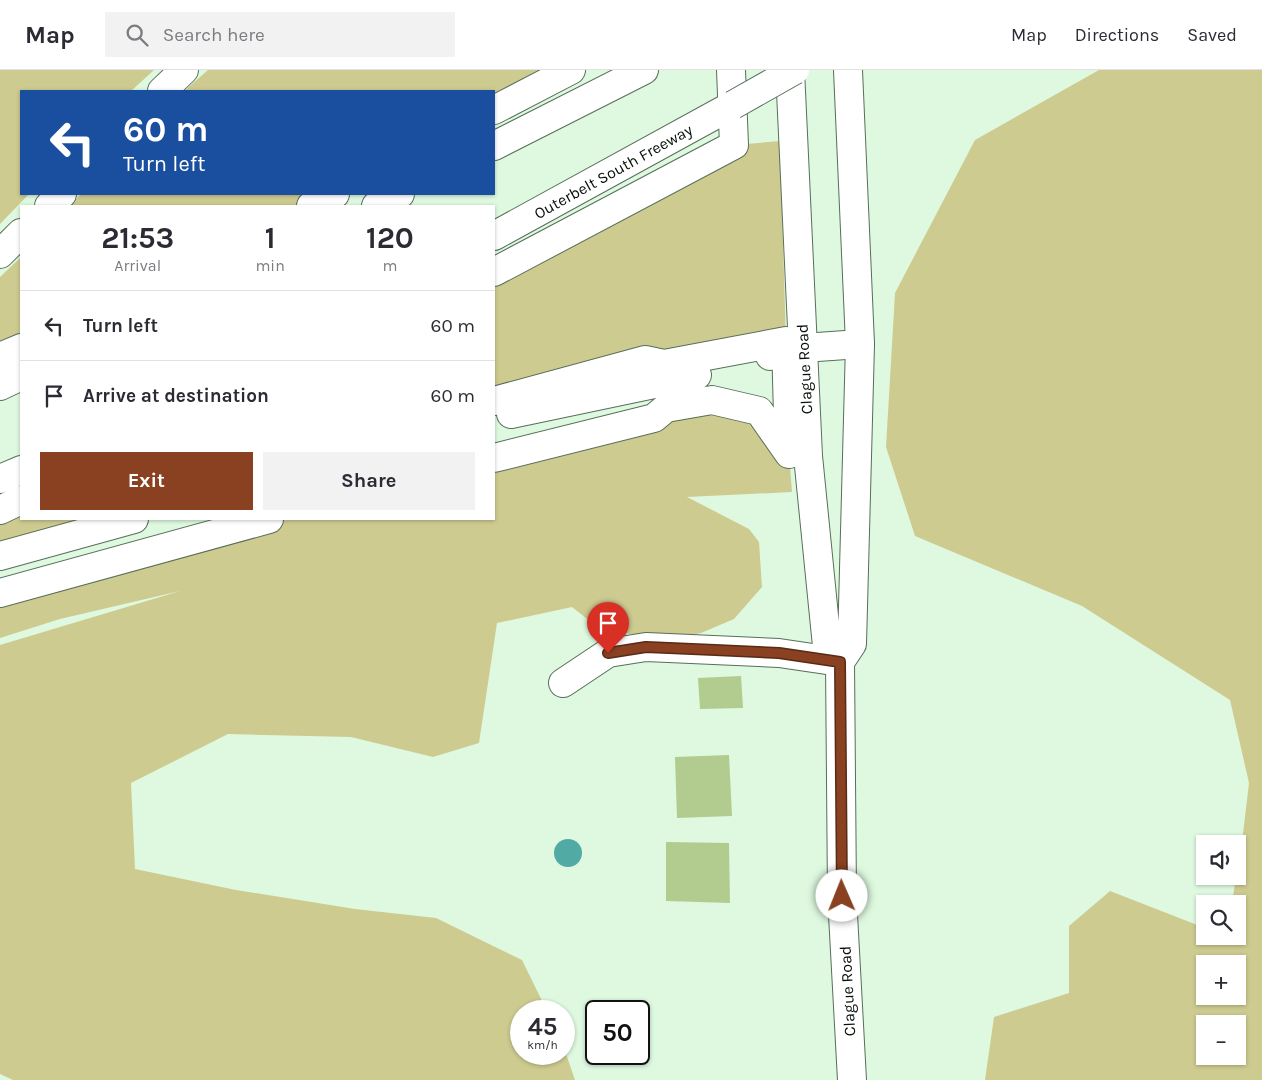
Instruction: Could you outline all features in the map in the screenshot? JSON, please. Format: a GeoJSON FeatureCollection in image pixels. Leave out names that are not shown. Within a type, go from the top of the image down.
{"type":"FeatureCollection","features":[{"type":"Feature","properties":{"kind":"main road"},"geometry":{"type":"LineString","coordinates":[[163,90],[184,70]]}},
{"type":"Feature","properties":{"kind":"main road"},"geometry":{"type":"LineString","coordinates":[[495,109],[571,70]]}},
{"type":"Feature","properties":{"kind":"main road"},"geometry":{"type":"LineString","coordinates":[[495,145],[644,70]]}},
{"type":"Feature","properties":{"kind":"main road"},"geometry":{"type":"LineString","coordinates":[[495,271],[734,145],[732,70]]}},
{"type":"Feature","properties":{"kind":"main road","name":"Clague Road"},"geometry":{"type":"LineString","coordinates":[[790,70],[795,350],[808,456],[826,646],[840,662]]}},
{"type":"Feature","properties":{"kind":"main road","name":"Outerbelt South Freeway"},"geometry":{"type":"LineString","coordinates":[[495,235],[795,70]]}},
{"type":"Feature","properties":{"kind":"main road","name":"Clague Road"},"geometry":{"type":"LineString","coordinates":[[848,70],[860,344],[852,644],[840,662],[842,896],[852,1080]]}},
{"type":"Feature","properties":{"kind":"main road"},"geometry":{"type":"LineString","coordinates":[[50,205],[61,195]]}},
{"type":"Feature","properties":{"kind":"main road"},"geometry":{"type":"LineString","coordinates":[[313,205],[333,195]]}},
{"type":"Feature","properties":{"kind":"main road"},"geometry":{"type":"LineString","coordinates":[[378,205],[398,195]]}},
{"type":"Feature","properties":{"kind":"main road"},"geometry":{"type":"LineString","coordinates":[[0,254],[20,234]]}},
{"type":"Feature","properties":{"kind":"main road"},"geometry":{"type":"LineString","coordinates":[[495,401],[645,360],[664,364],[786,341],[795,350],[789,454],[759,411],[712,400],[666,408],[654,418],[495,458]]}},
{"type":"Feature","properties":{"kind":"main road"},"geometry":{"type":"LineString","coordinates":[[495,418],[702,374],[795,350],[860,344]]}},
{"type":"Feature","properties":{"kind":"main road"},"geometry":{"type":"LineString","coordinates":[[0,358],[20,348]]}},
{"type":"Feature","properties":{"kind":"main road"},"geometry":{"type":"LineString","coordinates":[[0,386],[20,376]]}},
{"type":"Feature","properties":{"kind":"main road"},"geometry":{"type":"LineString","coordinates":[[0,479],[20,470]]}},
{"type":"Feature","properties":{"kind":"main road"},"geometry":{"type":"LineString","coordinates":[[0,510],[20,500]]}},
{"type":"Feature","properties":{"kind":"main road"},"geometry":{"type":"LineString","coordinates":[[0,549],[93,520]]}},
{"type":"Feature","properties":{"kind":"main road"},"geometry":{"type":"LineString","coordinates":[[0,556],[130,520]]}},
{"type":"Feature","properties":{"kind":"main road"},"geometry":{"type":"LineString","coordinates":[[0,593],[265,520]]}},
{"type":"Feature","properties":{"kind":"main road"},"geometry":{"type":"LineString","coordinates":[[564,683],[608,653],[646,647],[779,653],[840,662]]}},
{"type":"Feature","properties":{"kind":"shaded area"},"geometry":{"type":"Polygon","coordinates":[[[0,70],[154,70],[132,90],[20,90],[20,195],[28,195],[0,224],[0,70]]]}},
{"type":"Feature","properties":{"kind":"shaded area"},"geometry":{"type":"Polygon","coordinates":[[[208,70],[571,70],[495,109],[495,90],[185,90],[208,70]]]}},
{"type":"Feature","properties":{"kind":"shaded area"},"geometry":{"type":"Polygon","coordinates":[[[1099,70],[1262,70],[1262,1080],[985,1080],[994,1017],[1069,993],[1069,926],[1110,891],[1196,924],[1196,945],[1246,945],[1246,895],[1233,895],[1235,885],[1246,885],[1246,835],[1243,835],[1249,783],[1230,700],[1082,606],[915,536],[886,447],[895,293],[975,140],[1099,70]]]}},
{"type":"Feature","properties":{"kind":"shaded area"},"geometry":{"type":"Polygon","coordinates":[[[780,141],[786,341],[495,401],[495,271],[734,145],[780,141]]]}},
{"type":"Feature","properties":{"kind":"shaded area"},"geometry":{"type":"Polygon","coordinates":[[[80,195],[333,195],[313,205],[70,205],[80,195]]]}},
{"type":"Feature","properties":{"kind":"shaded area"},"geometry":{"type":"Polygon","coordinates":[[[20,258],[20,348],[0,357],[0,277],[20,258]]]}},
{"type":"Feature","properties":{"kind":"shaded area"},"geometry":{"type":"Polygon","coordinates":[[[666,408],[759,411],[789,454],[792,492],[687,497],[749,529],[759,542],[762,587],[734,619],[701,633],[669,640],[600,629],[572,607],[497,623],[479,743],[433,757],[351,737],[228,734],[131,783],[135,869],[236,890],[355,909],[436,918],[522,960],[542,1000],[510,1000],[510,1065],[570,1065],[575,1080],[13,1080],[0,1074],[0,645],[180,591],[60,619],[0,638],[0,593],[265,520],[495,520],[495,458],[666,408]]]}},
{"type":"Feature","properties":{"kind":"shaded area"},"geometry":{"type":"Polygon","coordinates":[[[20,508],[20,520],[93,520],[0,549],[0,518],[20,508]]]}},
{"type":"Feature","properties":{"kind":"water"},"geometry":{"type":"Polygon","coordinates":[[[568,839],[578,843],[582,853],[578,863],[568,867],[558,863],[554,853],[558,843],[568,839]]]}},
{"type":"Feature","properties":{"kind":"building"},"geometry":{"type":"Polygon","coordinates":[[[741,676],[743,708],[700,709],[698,678],[741,676]]]}},
{"type":"Feature","properties":{"kind":"building"},"geometry":{"type":"Polygon","coordinates":[[[729,755],[732,816],[677,818],[675,757],[729,755]]]}},
{"type":"Feature","properties":{"kind":"building"},"geometry":{"type":"Polygon","coordinates":[[[666,842],[729,843],[730,903],[666,901],[666,842]]]}},
{"type":"Feature","properties":{"kind":"route"},"geometry":{"type":"LineString","coordinates":[[608,653],[646,647],[779,653],[840,662],[842,896]]}}]}
